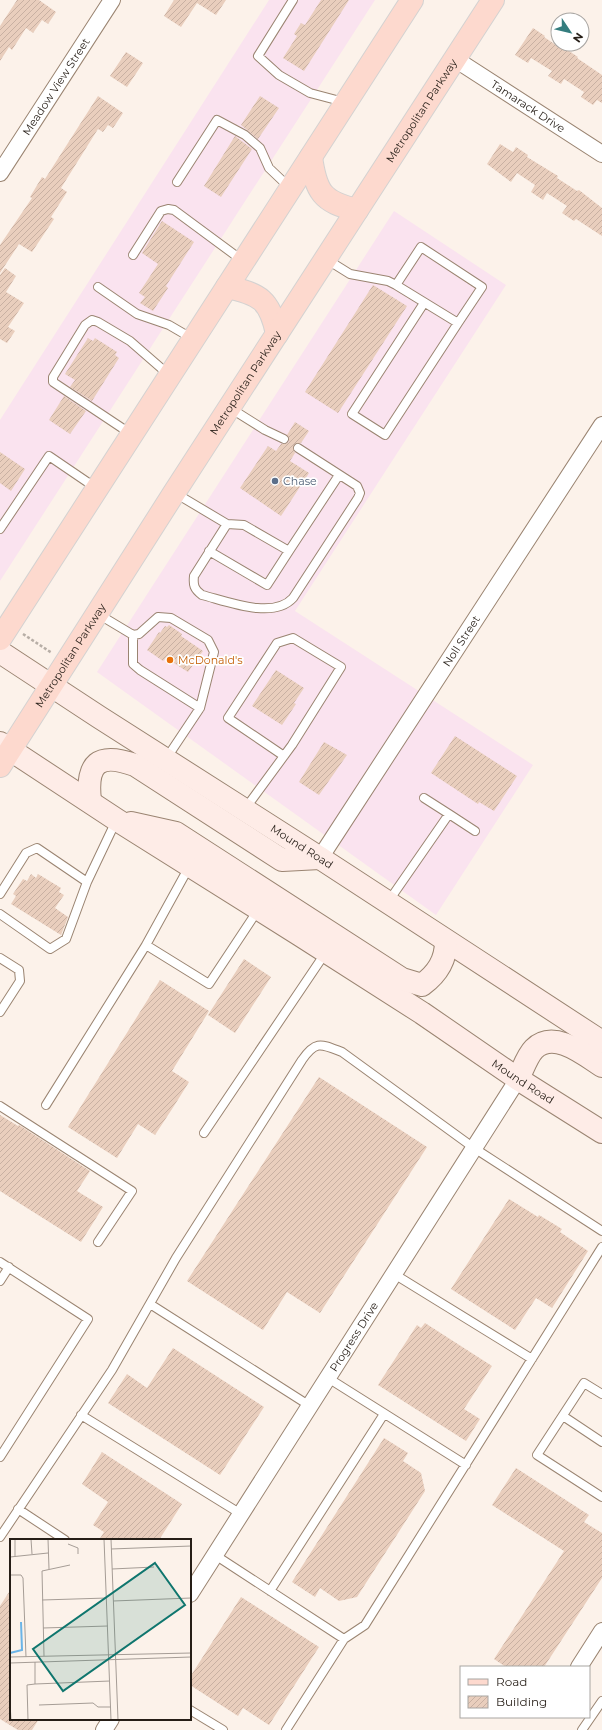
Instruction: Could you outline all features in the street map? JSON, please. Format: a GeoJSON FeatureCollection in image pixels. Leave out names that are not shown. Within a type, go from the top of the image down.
{"type":"FeatureCollection","features":[{"type":"Feature","properties":{"kind":"main road"},"geometry":{"type":"LineString","coordinates":[[9,635],[96,489],[194,340],[412,0]]}},
{"type":"Feature","properties":{"kind":"main road","name":"Metropolitan Parkway"},"geometry":{"type":"LineString","coordinates":[[4,753],[51,685],[493,0]]}},
{"type":"Feature","properties":{"kind":"main road"},"geometry":{"type":"LineString","coordinates":[[311,157],[314,175],[324,196],[342,207],[357,210]]}},
{"type":"Feature","properties":{"kind":"main road"},"geometry":{"type":"LineString","coordinates":[[227,287],[252,293],[261,299],[267,306],[274,319],[277,334]]}},
{"type":"Feature","properties":{"kind":"main road","name":"Mound Road"},"geometry":{"type":"LineString","coordinates":[[0,652],[446,941],[599,1035]]}},
{"type":"Feature","properties":{"kind":"main road","name":"Mound Road"},"geometry":{"type":"LineString","coordinates":[[4,753],[90,802],[116,820],[326,951],[422,1013],[518,1079],[602,1132]]}},
{"type":"Feature","properties":{"kind":"main road"},"geometry":{"type":"LineString","coordinates":[[90,802],[88,785],[92,772],[97,764],[104,759],[118,759],[135,765],[282,860],[320,858]]}},
{"type":"Feature","properties":{"kind":"main road"},"geometry":{"type":"LineString","coordinates":[[116,820],[176,833],[402,979],[416,985],[422,985],[436,972],[446,953],[446,941]]}},
{"type":"Feature","properties":{"kind":"main road"},"geometry":{"type":"LineString","coordinates":[[518,1079],[530,1055],[535,1048],[544,1042],[554,1042],[573,1047],[602,1066]]}},
{"type":"Feature","properties":{"kind":"street","name":"Meadow View Street"},"geometry":{"type":"LineString","coordinates":[[0,173],[112,0]]}},
{"type":"Feature","properties":{"kind":"street","name":"Tamarack Drive"},"geometry":{"type":"LineString","coordinates":[[455,59],[602,154]]}},
{"type":"Feature","properties":{"kind":"street","name":"Noll Street"},"geometry":{"type":"LineString","coordinates":[[320,858],[602,425]]}},
{"type":"Feature","properties":{"kind":"street","name":"Progress Drive"},"geometry":{"type":"LineString","coordinates":[[191,1592],[518,1079]]}},
{"type":"Feature","properties":{"kind":"street"},"geometry":{"type":"LineString","coordinates":[[580,1666],[602,1631]]}},
{"type":"Feature","properties":{"kind":"street"},"geometry":{"type":"LineString","coordinates":[[104,1730],[110,1720]]}},
{"type":"Feature","properties":{"kind":"lane"},"geometry":{"type":"LineString","coordinates":[[293,0],[258,56],[279,75],[310,93],[346,103]]}},
{"type":"Feature","properties":{"kind":"lane"},"geometry":{"type":"LineString","coordinates":[[177,182],[217,120],[245,135],[260,148],[269,168],[290,189]]}},
{"type":"Feature","properties":{"kind":"lane"},"geometry":{"type":"LineString","coordinates":[[133,255],[161,211],[168,208],[174,210],[244,261]]}},
{"type":"Feature","properties":{"kind":"lane"},"geometry":{"type":"LineString","coordinates":[[396,285],[421,247],[482,287],[385,436],[352,414],[424,302]]}},
{"type":"Feature","properties":{"kind":"lane"},"geometry":{"type":"LineString","coordinates":[[326,259],[350,274],[388,281],[458,324]]}},
{"type":"Feature","properties":{"kind":"lane"},"geometry":{"type":"LineString","coordinates":[[98,287],[137,314],[169,325],[194,340]]}},
{"type":"Feature","properties":{"kind":"lane"},"geometry":{"type":"LineString","coordinates":[[131,434],[53,382],[53,377],[85,325],[92,320],[111,329],[130,341],[170,376]]}},
{"type":"Feature","properties":{"kind":"lane"},"geometry":{"type":"LineString","coordinates":[[229,408],[265,430],[284,439]]}},
{"type":"Feature","properties":{"kind":"lane"},"geometry":{"type":"LineString","coordinates":[[227,524],[194,576],[193,584],[196,590],[202,595],[251,607],[273,609],[288,603],[293,598],[360,493],[357,486],[298,448]]}},
{"type":"Feature","properties":{"kind":"lane"},"geometry":{"type":"LineString","coordinates":[[0,529],[48,456],[96,489]]}},
{"type":"Feature","properties":{"kind":"lane"},"geometry":{"type":"LineString","coordinates":[[210,551],[267,585],[340,475]]}},
{"type":"Feature","properties":{"kind":"lane"},"geometry":{"type":"LineString","coordinates":[[174,493],[227,524],[244,525],[289,551]]}},
{"type":"Feature","properties":{"kind":"lane"},"geometry":{"type":"LineString","coordinates":[[97,614],[133,635],[139,634],[158,617],[171,618],[208,640],[214,652],[200,708],[166,760]]}},
{"type":"Feature","properties":{"kind":"lane"},"geometry":{"type":"LineString","coordinates":[[133,635],[134,664],[140,670],[200,708]]}},
{"type":"Feature","properties":{"kind":"lane"},"geometry":{"type":"LineString","coordinates":[[245,810],[284,756],[341,667],[293,638],[277,643],[228,718],[284,756]]}},
{"type":"Feature","properties":{"kind":"lane"},"geometry":{"type":"LineString","coordinates":[[424,798],[475,831]]}},
{"type":"Feature","properties":{"kind":"lane"},"geometry":{"type":"LineString","coordinates":[[388,903],[448,814]]}},
{"type":"Feature","properties":{"kind":"lane"},"geometry":{"type":"LineString","coordinates":[[0,914],[50,948],[66,939],[87,882],[116,820]]}},
{"type":"Feature","properties":{"kind":"lane"},"geometry":{"type":"LineString","coordinates":[[0,894],[26,853],[36,848],[87,882]]}},
{"type":"Feature","properties":{"kind":"lane"},"geometry":{"type":"LineString","coordinates":[[46,1105],[146,945],[190,866]]}},
{"type":"Feature","properties":{"kind":"lane"},"geometry":{"type":"LineString","coordinates":[[146,945],[209,984],[259,909]]}},
{"type":"Feature","properties":{"kind":"lane"},"geometry":{"type":"LineString","coordinates":[[204,1133],[326,951]]}},
{"type":"Feature","properties":{"kind":"lane"},"geometry":{"type":"LineString","coordinates":[[0,958],[19,970],[20,981],[0,1012]]}},
{"type":"Feature","properties":{"kind":"lane"},"geometry":{"type":"LineString","coordinates":[[0,1537],[112,1370],[176,1258],[302,1060],[308,1051],[315,1045],[325,1046],[342,1052],[474,1148],[602,1231]]}},
{"type":"Feature","properties":{"kind":"lane"},"geometry":{"type":"LineString","coordinates":[[0,1106],[132,1191],[98,1242]]}},
{"type":"Feature","properties":{"kind":"lane"},"geometry":{"type":"LineString","coordinates":[[286,1730],[344,1639],[365,1625],[602,1247]]}},
{"type":"Feature","properties":{"kind":"lane"},"geometry":{"type":"LineString","coordinates":[[0,1262],[88,1319],[0,1457]]}},
{"type":"Feature","properties":{"kind":"lane"},"geometry":{"type":"LineString","coordinates":[[0,1281],[9,1267]]}},
{"type":"Feature","properties":{"kind":"lane"},"geometry":{"type":"LineString","coordinates":[[394,1274],[532,1359]]}},
{"type":"Feature","properties":{"kind":"lane"},"geometry":{"type":"LineString","coordinates":[[150,1304],[310,1406]]}},
{"type":"Feature","properties":{"kind":"lane"},"geometry":{"type":"LineString","coordinates":[[328,1378],[466,1465]]}},
{"type":"Feature","properties":{"kind":"lane"},"geometry":{"type":"LineString","coordinates":[[602,1394],[584,1383],[537,1455],[602,1497]]}},
{"type":"Feature","properties":{"kind":"lane"},"geometry":{"type":"LineString","coordinates":[[270,1591],[384,1414]]}},
{"type":"Feature","properties":{"kind":"lane"},"geometry":{"type":"LineString","coordinates":[[81,1415],[241,1514]]}},
{"type":"Feature","properties":{"kind":"lane"},"geometry":{"type":"LineString","coordinates":[[563,1416],[602,1442]]}},
{"type":"Feature","properties":{"kind":"lane"},"geometry":{"type":"LineString","coordinates":[[18,1510],[63,1539]]}},
{"type":"Feature","properties":{"kind":"lane"},"geometry":{"type":"LineString","coordinates":[[215,1555],[344,1639]]}},
{"type":"Feature","properties":{"kind":"lane"},"geometry":{"type":"LineString","coordinates":[[582,1730],[602,1700]]}},
{"type":"Feature","properties":{"kind":"lane"},"geometry":{"type":"LineString","coordinates":[[191,1711],[223,1730]]}},
{"type":"Feature","properties":{"kind":"path"},"geometry":{"type":"LineString","coordinates":[[9,635],[55,655]]}},
{"type":"Feature","properties":{"kind":"shaded area"},"geometry":{"type":"Polygon","coordinates":[[[269,0],[375,0],[0,581],[0,420],[269,0]]]}},
{"type":"Feature","properties":{"kind":"shaded area"},"geometry":{"type":"Polygon","coordinates":[[[394,211],[506,285],[295,611],[533,765],[436,915],[97,672],[394,211]]]}},
{"type":"Feature","properties":{"kind":"building"},"geometry":{"type":"Polygon","coordinates":[[[17,0],[39,0],[56,12],[48,24],[42,20],[33,33],[26,28],[12,50],[9,47],[0,61],[0,26],[17,0]]]}},
{"type":"Feature","properties":{"kind":"building"},"geometry":{"type":"Polygon","coordinates":[[[174,0],[226,0],[216,15],[197,3],[181,27],[164,16],[174,0]]]}},
{"type":"Feature","properties":{"kind":"building"},"geometry":{"type":"Polygon","coordinates":[[[321,0],[349,0],[304,71],[283,58],[297,36],[294,34],[301,23],[305,25],[321,0]]]}},
{"type":"Feature","properties":{"kind":"building"},"geometry":{"type":"Polygon","coordinates":[[[533,28],[550,41],[550,52],[570,52],[602,75],[602,103],[597,100],[593,105],[581,97],[584,92],[564,79],[561,84],[548,76],[552,71],[531,58],[528,63],[515,55],[533,28]]]}},
{"type":"Feature","properties":{"kind":"building"},"geometry":{"type":"Polygon","coordinates":[[[126,52],[143,63],[127,87],[110,76],[126,52]]]}},
{"type":"Feature","properties":{"kind":"building"},"geometry":{"type":"Polygon","coordinates":[[[98,96],[123,113],[113,128],[108,125],[103,132],[98,129],[61,188],[67,192],[51,217],[54,219],[32,252],[19,244],[0,273],[0,245],[32,198],[30,197],[42,177],[45,179],[98,96]]]}},
{"type":"Feature","properties":{"kind":"building"},"geometry":{"type":"Polygon","coordinates":[[[260,96],[279,108],[258,139],[241,125],[260,96]]]}},
{"type":"Feature","properties":{"kind":"building"},"geometry":{"type":"Polygon","coordinates":[[[235,136],[252,149],[221,197],[204,186],[235,136]]]}},
{"type":"Feature","properties":{"kind":"building"},"geometry":{"type":"Polygon","coordinates":[[[500,144],[513,152],[516,147],[528,155],[527,157],[558,176],[557,178],[577,191],[579,190],[602,208],[602,236],[576,219],[574,221],[562,213],[567,206],[547,193],[543,200],[531,192],[535,185],[517,173],[511,182],[487,164],[500,144]]]}},
{"type":"Feature","properties":{"kind":"building"},"geometry":{"type":"Polygon","coordinates":[[[162,221],[194,242],[166,286],[168,288],[153,311],[140,303],[145,297],[139,293],[158,264],[142,253],[162,221]]]}},
{"type":"Feature","properties":{"kind":"building"},"geometry":{"type":"Polygon","coordinates":[[[5,268],[16,276],[6,292],[24,303],[8,327],[15,331],[7,343],[0,339],[0,275],[5,268]]]}},
{"type":"Feature","properties":{"kind":"building"},"geometry":{"type":"Polygon","coordinates":[[[373,285],[407,306],[338,413],[305,392],[373,285]]]}},
{"type":"Feature","properties":{"kind":"building"},"geometry":{"type":"Polygon","coordinates":[[[88,338],[93,341],[95,338],[117,352],[115,355],[119,358],[92,401],[70,387],[75,380],[65,374],[88,338]]]}},
{"type":"Feature","properties":{"kind":"building"},"geometry":{"type":"Polygon","coordinates":[[[64,396],[86,411],[70,434],[49,420],[64,396]]]}},
{"type":"Feature","properties":{"kind":"building","name":"Chase"},"geometry":{"type":"Polygon","coordinates":[[[295,422],[309,431],[301,443],[294,445],[293,448],[295,453],[290,461],[309,473],[281,516],[240,488],[268,446],[276,451],[281,444],[289,442],[287,435],[295,422]]]}},
{"type":"Feature","properties":{"kind":"building"},"geometry":{"type":"Polygon","coordinates":[[[0,452],[25,469],[11,491],[0,483],[0,452]]]}},
{"type":"Feature","properties":{"kind":"building"},"geometry":{"type":"Polygon","coordinates":[[[169,625],[182,634],[181,636],[203,651],[188,672],[166,658],[163,661],[147,650],[159,632],[160,633],[165,626],[167,627],[169,625]]]}},
{"type":"Feature","properties":{"kind":"building"},"geometry":{"type":"Polygon","coordinates":[[[276,670],[304,688],[294,703],[296,704],[282,725],[252,706],[276,670]]]}},
{"type":"Feature","properties":{"kind":"building"},"geometry":{"type":"Polygon","coordinates":[[[455,736],[517,776],[494,811],[479,802],[478,804],[431,773],[455,736]]]}},
{"type":"Feature","properties":{"kind":"building"},"geometry":{"type":"Polygon","coordinates":[[[324,742],[347,755],[319,795],[299,782],[324,742]]]}},
{"type":"Feature","properties":{"kind":"building"},"geometry":{"type":"Polygon","coordinates":[[[31,874],[36,878],[38,874],[61,888],[59,892],[64,895],[55,908],[68,917],[61,935],[11,904],[16,896],[13,894],[23,879],[27,881],[31,874]]]}},
{"type":"Feature","properties":{"kind":"building"},"geometry":{"type":"Polygon","coordinates":[[[244,959],[271,977],[235,1033],[208,1015],[244,959]]]}},
{"type":"Feature","properties":{"kind":"building"},"geometry":{"type":"Polygon","coordinates":[[[160,980],[209,1011],[172,1071],[189,1082],[174,1106],[155,1135],[138,1124],[117,1158],[68,1127],[160,980]]]}},
{"type":"Feature","properties":{"kind":"building"},"geometry":{"type":"Polygon","coordinates":[[[319,1077],[427,1147],[320,1313],[287,1292],[263,1330],[187,1281],[319,1077]]]}},
{"type":"Feature","properties":{"kind":"building"},"geometry":{"type":"Polygon","coordinates":[[[0,1115],[18,1126],[19,1125],[90,1171],[77,1191],[103,1207],[81,1242],[0,1191],[0,1115]]]}},
{"type":"Feature","properties":{"kind":"building"},"geometry":{"type":"Polygon","coordinates":[[[509,1199],[538,1217],[539,1215],[562,1229],[560,1232],[588,1251],[552,1308],[536,1298],[515,1330],[451,1289],[509,1199]]]}},
{"type":"Feature","properties":{"kind":"building"},"geometry":{"type":"Polygon","coordinates":[[[425,1323],[492,1366],[464,1409],[480,1419],[466,1441],[378,1385],[417,1325],[421,1328],[425,1323]]]}},
{"type":"Feature","properties":{"kind":"building"},"geometry":{"type":"Polygon","coordinates":[[[173,1348],[264,1407],[220,1475],[108,1403],[127,1374],[147,1388],[173,1348]]]}},
{"type":"Feature","properties":{"kind":"building"},"geometry":{"type":"Polygon","coordinates":[[[384,1438],[408,1453],[403,1461],[421,1473],[425,1491],[357,1597],[339,1601],[320,1588],[315,1597],[292,1582],[384,1438]]]}},
{"type":"Feature","properties":{"kind":"building"},"geometry":{"type":"Polygon","coordinates":[[[102,1452],[182,1504],[160,1539],[100,1539],[104,1532],[93,1525],[108,1502],[82,1484],[102,1452]]]}},
{"type":"Feature","properties":{"kind":"building"},"geometry":{"type":"Polygon","coordinates":[[[516,1468],[589,1515],[584,1522],[602,1533],[602,1578],[545,1666],[504,1666],[494,1659],[564,1551],[492,1505],[516,1468]]]}},
{"type":"Feature","properties":{"kind":"building"},"geometry":{"type":"Polygon","coordinates":[[[10,1591],[10,1720],[38,1720],[32,1730],[18,1730],[0,1719],[0,1606],[10,1591]]]}},
{"type":"Feature","properties":{"kind":"building"},"geometry":{"type":"Polygon","coordinates":[[[241,1597],[319,1647],[269,1725],[243,1708],[238,1716],[191,1686],[191,1675],[241,1597]]]}},
{"type":"Feature","properties":{"kind":"place","name":"Chase"},"geometry":{"type":"Point","coordinates":[275,481]}},
{"type":"Feature","properties":{"kind":"place","name":"McDonald's"},"geometry":{"type":"Point","coordinates":[170,660]}}]}
